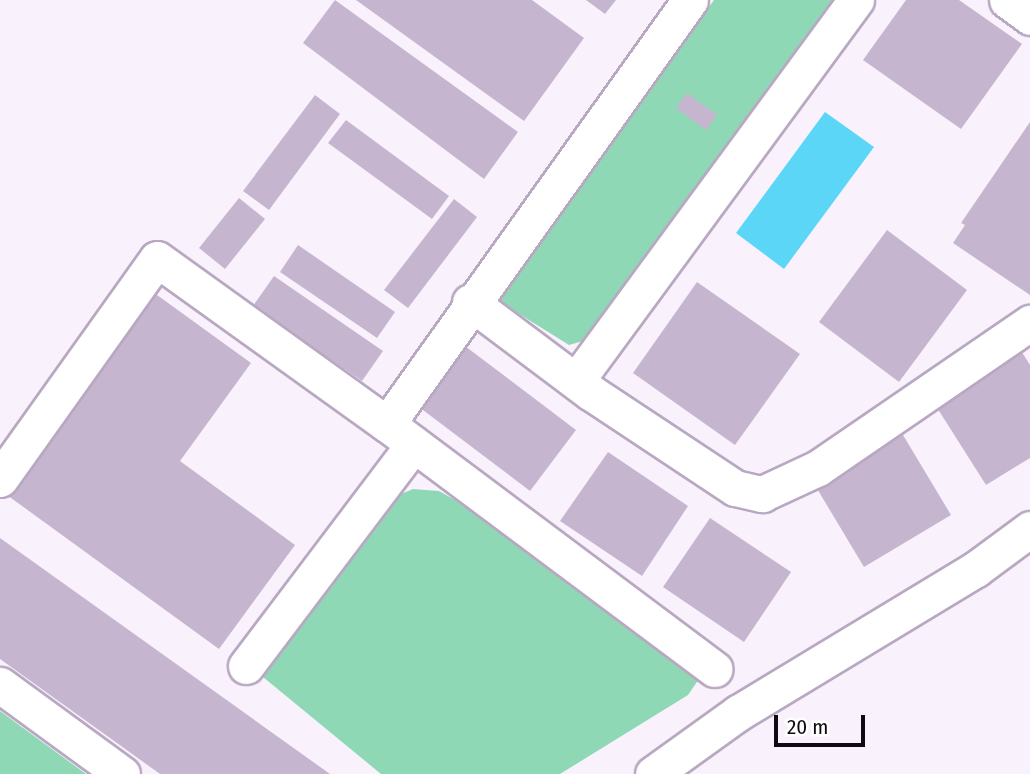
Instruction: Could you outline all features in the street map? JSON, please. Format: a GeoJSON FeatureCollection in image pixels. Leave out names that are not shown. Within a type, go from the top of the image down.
{"type":"FeatureCollection","features":[{"type":"Feature","properties":{"kind":"street"},"geometry":{"type":"LineString","coordinates":[[246,666],[400,434],[470,302],[690,0]]}},
{"type":"Feature","properties":{"kind":"street"},"geometry":{"type":"LineString","coordinates":[[576,380],[856,0]]}},
{"type":"Feature","properties":{"kind":"street"},"geometry":{"type":"LineString","coordinates":[[1007,0],[1030,17]]}},
{"type":"Feature","properties":{"kind":"street"},"geometry":{"type":"LineString","coordinates":[[0,479],[157,259],[400,434],[715,669]]}},
{"type":"Feature","properties":{"kind":"street"},"geometry":{"type":"LineString","coordinates":[[470,302],[576,380],[734,488],[762,494],[818,468],[1030,323]]}},
{"type":"Feature","properties":{"kind":"street"},"geometry":{"type":"LineString","coordinates":[[653,774],[738,713],[965,576],[1030,529]]}},
{"type":"Feature","properties":{"kind":"street"},"geometry":{"type":"LineString","coordinates":[[0,685],[122,774]]}},
{"type":"Feature","properties":{"kind":"green space"},"geometry":{"type":"Polygon","coordinates":[[[714,0],[832,0],[594,338],[569,345],[497,300],[714,0]]]}},
{"type":"Feature","properties":{"kind":"green space"},"geometry":{"type":"Polygon","coordinates":[[[413,489],[439,491],[455,500],[701,676],[688,695],[560,774],[381,774],[263,677],[273,655],[391,498],[413,489]]]}},
{"type":"Feature","properties":{"kind":"green space"},"geometry":{"type":"Polygon","coordinates":[[[0,711],[86,774],[0,774],[0,711]]]}},
{"type":"Feature","properties":{"kind":"water"},"geometry":{"type":"Polygon","coordinates":[[[825,112],[874,147],[784,269],[736,233],[825,112]]]}},
{"type":"Feature","properties":{"kind":"building"},"geometry":{"type":"Polygon","coordinates":[[[335,0],[518,132],[484,179],[303,43],[335,0]]]}},
{"type":"Feature","properties":{"kind":"building"},"geometry":{"type":"Polygon","coordinates":[[[356,0],[532,0],[584,38],[524,121],[356,0]]]}},
{"type":"Feature","properties":{"kind":"building"},"geometry":{"type":"Polygon","coordinates":[[[586,0],[616,0],[605,14],[586,0]]]}},
{"type":"Feature","properties":{"kind":"building"},"geometry":{"type":"Polygon","coordinates":[[[906,0],[959,0],[1022,44],[961,129],[863,60],[906,0]]]}},
{"type":"Feature","properties":{"kind":"building"},"geometry":{"type":"Polygon","coordinates":[[[687,93],[717,115],[706,130],[676,108],[687,93]]]}},
{"type":"Feature","properties":{"kind":"building"},"geometry":{"type":"Polygon","coordinates":[[[315,95],[340,114],[269,210],[243,191],[315,95]]]}},
{"type":"Feature","properties":{"kind":"building"},"geometry":{"type":"Polygon","coordinates":[[[346,120],[449,196],[432,219],[328,143],[346,120]]]}},
{"type":"Feature","properties":{"kind":"building"},"geometry":{"type":"Polygon","coordinates":[[[1030,122],[1030,295],[953,243],[965,225],[961,223],[1030,122]]]}},
{"type":"Feature","properties":{"kind":"building"},"geometry":{"type":"Polygon","coordinates":[[[239,198],[265,219],[225,269],[199,248],[239,198]]]}},
{"type":"Feature","properties":{"kind":"building"},"geometry":{"type":"Polygon","coordinates":[[[454,199],[477,217],[408,308],[384,290],[454,199]]]}},
{"type":"Feature","properties":{"kind":"building"},"geometry":{"type":"Polygon","coordinates":[[[887,230],[967,290],[899,382],[819,322],[887,230]]]}},
{"type":"Feature","properties":{"kind":"building"},"geometry":{"type":"Polygon","coordinates":[[[298,245],[395,312],[377,338],[280,272],[298,245]]]}},
{"type":"Feature","properties":{"kind":"building"},"geometry":{"type":"Polygon","coordinates":[[[274,276],[383,351],[362,381],[253,306],[274,276]]]}},
{"type":"Feature","properties":{"kind":"building"},"geometry":{"type":"Polygon","coordinates":[[[697,282],[800,354],[735,445],[633,373],[697,282]]]}},
{"type":"Feature","properties":{"kind":"building"},"geometry":{"type":"Polygon","coordinates":[[[146,287],[251,363],[180,461],[295,545],[219,649],[0,490],[146,287]]]}},
{"type":"Feature","properties":{"kind":"building"},"geometry":{"type":"Polygon","coordinates":[[[457,340],[576,430],[530,491],[411,401],[457,340]]]}},
{"type":"Feature","properties":{"kind":"building"},"geometry":{"type":"Polygon","coordinates":[[[1020,349],[1030,365],[1030,458],[986,485],[934,403],[1020,349]]]}},
{"type":"Feature","properties":{"kind":"building"},"geometry":{"type":"Polygon","coordinates":[[[903,435],[951,515],[864,567],[816,487],[903,435]]]}},
{"type":"Feature","properties":{"kind":"building"},"geometry":{"type":"Polygon","coordinates":[[[608,452],[688,506],[642,576],[560,521],[608,452]]]}},
{"type":"Feature","properties":{"kind":"building"},"geometry":{"type":"Polygon","coordinates":[[[710,518],[791,572],[744,642],[663,587],[710,518]]]}},
{"type":"Feature","properties":{"kind":"building"},"geometry":{"type":"Polygon","coordinates":[[[0,538],[330,774],[160,774],[0,659],[0,538]]]}}]}
